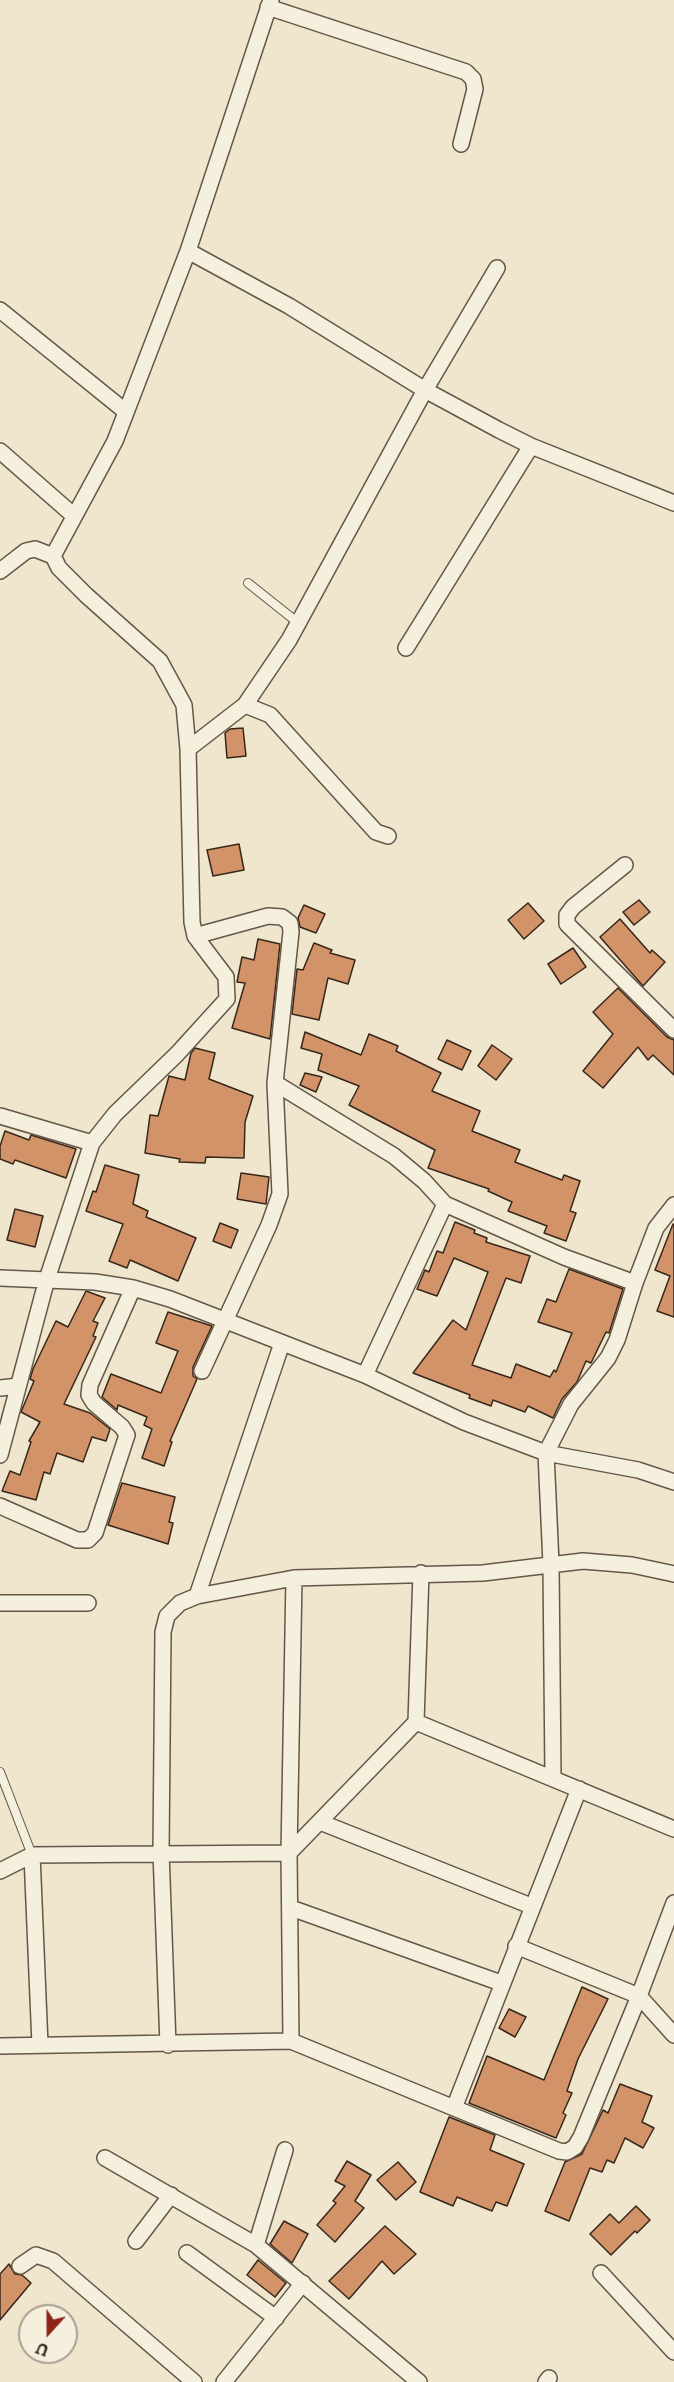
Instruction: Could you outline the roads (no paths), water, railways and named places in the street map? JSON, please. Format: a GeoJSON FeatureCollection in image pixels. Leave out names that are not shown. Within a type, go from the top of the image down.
{"type":"FeatureCollection","features":[{"type":"Feature","properties":{"kind":"street"},"geometry":{"type":"LineString","coordinates":[[53,556],[73,515],[111,449],[188,251],[270,4],[466,72],[473,79],[475,89],[461,144]]}},
{"type":"Feature","properties":{"kind":"street"},"geometry":{"type":"LineString","coordinates":[[188,251],[290,306],[425,390],[531,446],[674,503]]}},
{"type":"Feature","properties":{"kind":"street"},"geometry":{"type":"LineString","coordinates":[[188,749],[245,705],[289,640],[425,390],[497,268]]}},
{"type":"Feature","properties":{"kind":"street"},"geometry":{"type":"LineString","coordinates":[[0,310],[125,411]]}},
{"type":"Feature","properties":{"kind":"street"},"geometry":{"type":"LineString","coordinates":[[406,648],[531,446]]}},
{"type":"Feature","properties":{"kind":"street"},"geometry":{"type":"LineString","coordinates":[[0,451],[73,515]]}},
{"type":"Feature","properties":{"kind":"street"},"geometry":{"type":"LineString","coordinates":[[0,571],[26,551],[35,549],[53,556],[59,568],[86,595],[160,661],[184,705],[188,749],[192,922],[195,936],[225,977],[228,988],[227,999],[177,1054],[115,1114],[92,1143],[47,1279],[0,1455]]}},
{"type":"Feature","properties":{"kind":"street"},"geometry":{"type":"LineString","coordinates":[[245,705],[270,715],[376,832],[388,836]]}},
{"type":"Feature","properties":{"kind":"street"},"geometry":{"type":"LineString","coordinates":[[626,865],[573,907],[567,915],[567,924],[674,1030]]}},
{"type":"Feature","properties":{"kind":"street"},"geometry":{"type":"LineString","coordinates":[[195,936],[268,916],[282,917],[290,924],[275,1083],[280,1194],[269,1225],[202,1371]]}},
{"type":"Feature","properties":{"kind":"street"},"geometry":{"type":"LineString","coordinates":[[275,1083],[394,1156],[424,1180],[445,1204],[564,1257],[634,1283]]}},
{"type":"Feature","properties":{"kind":"street"},"geometry":{"type":"LineString","coordinates":[[0,1116],[92,1143]]}},
{"type":"Feature","properties":{"kind":"street"},"geometry":{"type":"LineString","coordinates":[[365,1375],[445,1204]]}},
{"type":"Feature","properties":{"kind":"street"},"geometry":{"type":"LineString","coordinates":[[552,1778],[550,1564],[546,1453],[571,1404],[612,1349],[634,1283],[656,1228],[674,1205]]}},
{"type":"Feature","properties":{"kind":"street"},"geometry":{"type":"LineString","coordinates":[[0,1278],[47,1279],[133,1288],[226,1319],[365,1375],[464,1422],[546,1453],[638,1470],[674,1482]]}},
{"type":"Feature","properties":{"kind":"street"},"geometry":{"type":"LineString","coordinates":[[0,1506],[77,1540],[88,1540],[95,1533],[109,1486],[126,1444],[127,1435],[122,1427],[94,1403],[89,1395],[90,1385],[133,1288]]}},
{"type":"Feature","properties":{"kind":"street"},"geometry":{"type":"LineString","coordinates":[[197,1596],[282,1343]]}},
{"type":"Feature","properties":{"kind":"street"},"geometry":{"type":"LineString","coordinates":[[0,1388],[18,1386]]}},
{"type":"Feature","properties":{"kind":"street"},"geometry":{"type":"LineString","coordinates":[[168,2045],[161,1852],[163,1632],[167,1616],[180,1603],[197,1596],[294,1578],[483,1573],[592,1561],[632,1565],[674,1574]]}},
{"type":"Feature","properties":{"kind":"street"},"geometry":{"type":"LineString","coordinates":[[0,1871],[32,1855],[161,1852],[289,1853],[417,1722],[421,1573]]}},
{"type":"Feature","properties":{"kind":"street"},"geometry":{"type":"LineString","coordinates":[[291,2041],[289,1853],[294,1578]]}},
{"type":"Feature","properties":{"kind":"street"},"geometry":{"type":"LineString","coordinates":[[0,1603],[88,1603]]}},
{"type":"Feature","properties":{"kind":"street"},"geometry":{"type":"LineString","coordinates":[[417,1722],[674,1829]]}},
{"type":"Feature","properties":{"kind":"street"},"geometry":{"type":"LineString","coordinates":[[454,2108],[531,1906],[579,1790]]}},
{"type":"Feature","properties":{"kind":"street"},"geometry":{"type":"LineString","coordinates":[[320,1822],[531,1906]]}},
{"type":"Feature","properties":{"kind":"street"},"geometry":{"type":"LineString","coordinates":[[32,1855],[40,2045]]}},
{"type":"Feature","properties":{"kind":"street"},"geometry":{"type":"LineString","coordinates":[[0,2046],[168,2045],[291,2041],[559,2151],[567,2152],[575,2148],[639,1996],[674,1903]]}},
{"type":"Feature","properties":{"kind":"street"},"geometry":{"type":"LineString","coordinates":[[291,1908],[501,1983]]}},
{"type":"Feature","properties":{"kind":"street"},"geometry":{"type":"LineString","coordinates":[[516,1946],[639,1996],[673,2031]]}},
{"type":"Feature","properties":{"kind":"street"},"geometry":{"type":"LineString","coordinates":[[256,2245],[285,2150]]}},
{"type":"Feature","properties":{"kind":"street"},"geometry":{"type":"LineString","coordinates":[[105,2158],[256,2245],[418,2382]]}},
{"type":"Feature","properties":{"kind":"street"},"geometry":{"type":"LineString","coordinates":[[136,2241],[171,2195]]}},
{"type":"Feature","properties":{"kind":"street"},"geometry":{"type":"LineString","coordinates":[[187,2253],[276,2318]]}},
{"type":"Feature","properties":{"kind":"street"},"geometry":{"type":"LineString","coordinates":[[20,2266],[36,2255],[53,2261],[194,2382]]}},
{"type":"Feature","properties":{"kind":"street"},"geometry":{"type":"LineString","coordinates":[[601,2273],[674,2352]]}},
{"type":"Feature","properties":{"kind":"street"},"geometry":{"type":"LineString","coordinates":[[224,2382],[303,2283]]}},
{"type":"Feature","properties":{"kind":"lane"},"geometry":{"type":"LineString","coordinates":[[248,583],[297,622]]}},
{"type":"Feature","properties":{"kind":"lane"},"geometry":{"type":"LineString","coordinates":[[0,1772],[32,1855]]}}]}
